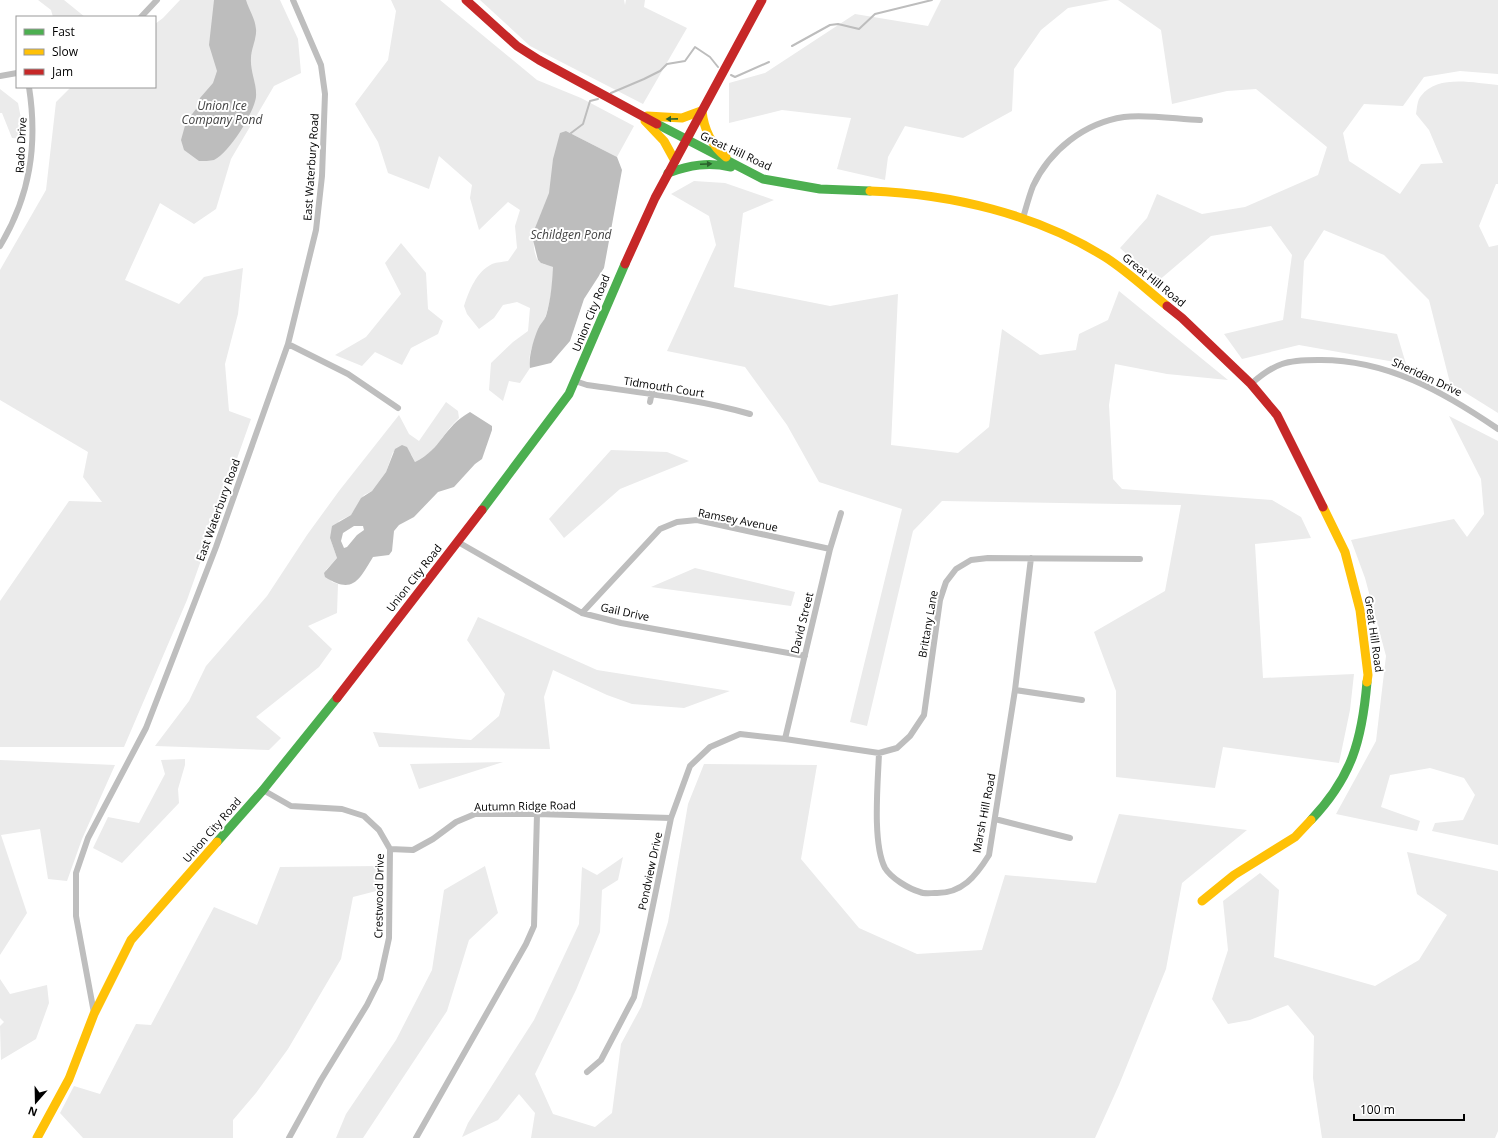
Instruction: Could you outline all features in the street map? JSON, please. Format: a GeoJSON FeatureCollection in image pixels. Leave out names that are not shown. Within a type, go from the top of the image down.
{"type":"FeatureCollection","features":[{"type":"Feature","properties":{"kind":"main road","name":"Great Hill Road"},"geometry":{"type":"LineString","coordinates":[[466,0],[517,46],[686,140],[763,179],[820,189],[897,192],[958,202],[1023,218],[1071,238],[1101,254],[1122,269],[1182,318],[1251,384],[1283,425],[1345,552],[1360,610],[1368,675],[1364,717],[1353,759],[1330,801],[1295,837],[1234,875],[1202,901]]}},
{"type":"Feature","properties":{"kind":"main road","name":"Union City Road"},"geometry":{"type":"LineString","coordinates":[[37,1138],[69,1079],[94,1014],[131,940],[263,790],[343,691],[539,436],[569,394],[634,243],[668,173],[762,0]]}},
{"type":"Feature","properties":{"kind":"main road"},"geometry":{"type":"LineString","coordinates":[[640,115],[663,119],[684,119],[694,116],[702,111],[703,126],[721,154],[747,171]]}},
{"type":"Feature","properties":{"kind":"main road"},"geometry":{"type":"LineString","coordinates":[[640,115],[664,141],[675,161]]}},
{"type":"Feature","properties":{"kind":"main road"},"geometry":{"type":"LineString","coordinates":[[668,173],[686,167],[707,163],[747,171]]}},
{"type":"Feature","properties":{"kind":"street"},"geometry":{"type":"LineString","coordinates":[[142,16],[157,0]]}},
{"type":"Feature","properties":{"kind":"street","name":"East Waterbury Road"},"geometry":{"type":"LineString","coordinates":[[94,1014],[76,916],[76,873],[88,838],[146,728],[216,547],[288,344],[316,230],[322,176],[325,94],[321,65],[293,0]]}},
{"type":"Feature","properties":{"kind":"street"},"geometry":{"type":"LineString","coordinates":[[0,76],[16,73]]}},
{"type":"Feature","properties":{"kind":"street","name":"Rado Drive"},"geometry":{"type":"LineString","coordinates":[[0,246],[11,228],[20,207],[32,164],[34,134],[29,88]]}},
{"type":"Feature","properties":{"kind":"street"},"geometry":{"type":"LineString","coordinates":[[1023,218],[1033,186],[1051,157],[1074,136],[1099,123],[1124,117],[1200,120]]}},
{"type":"Feature","properties":{"kind":"street"},"geometry":{"type":"LineString","coordinates":[[288,344],[348,374],[398,408]]}},
{"type":"Feature","properties":{"kind":"street","name":"Sheridan Drive"},"geometry":{"type":"LineString","coordinates":[[1251,384],[1273,368],[1293,361],[1332,359],[1352,362],[1392,371],[1412,379],[1463,405],[1498,429]]}},
{"type":"Feature","properties":{"kind":"street","name":"Tidmouth Court"},"geometry":{"type":"LineString","coordinates":[[575,381],[587,385],[652,394],[728,408],[750,414]]}},
{"type":"Feature","properties":{"kind":"street"},"geometry":{"type":"LineString","coordinates":[[650,402],[653,387]]}},
{"type":"Feature","properties":{"kind":"street","name":"David Street"},"geometry":{"type":"LineString","coordinates":[[784,739],[830,549],[841,513]]}},
{"type":"Feature","properties":{"kind":"street","name":"Ramsey Avenue"},"geometry":{"type":"LineString","coordinates":[[582,613],[660,529],[677,522],[697,520],[830,549]]}},
{"type":"Feature","properties":{"kind":"street","name":"Gail Drive"},"geometry":{"type":"LineString","coordinates":[[458,542],[582,613],[621,623],[805,656]]}},
{"type":"Feature","properties":{"kind":"street","name":"Brittany Lane"},"geometry":{"type":"LineString","coordinates":[[784,739],[879,753],[898,748],[910,736],[924,715],[940,600],[946,582],[956,569],[971,560],[988,558],[1140,559]]}},
{"type":"Feature","properties":{"kind":"street","name":"Marsh Hill Road"},"geometry":{"type":"LineString","coordinates":[[879,753],[878,827],[880,850],[885,868],[900,882],[920,893],[940,893],[960,888],[978,874],[989,855],[1015,690],[1031,558]]}},
{"type":"Feature","properties":{"kind":"street"},"geometry":{"type":"LineString","coordinates":[[1015,690],[1082,700]]}},
{"type":"Feature","properties":{"kind":"street","name":"Pondview Drive"},"geometry":{"type":"LineString","coordinates":[[587,1072],[602,1060],[634,997],[671,818],[690,766],[710,747],[740,734],[784,739]]}},
{"type":"Feature","properties":{"kind":"street","name":"Crestwood Drive"},"geometry":{"type":"LineString","coordinates":[[263,790],[291,806],[342,809],[364,816],[379,830],[390,849],[389,938],[380,979],[367,1005],[321,1080],[289,1138]]}},
{"type":"Feature","properties":{"kind":"street","name":"Autumn Ridge Road"},"geometry":{"type":"LineString","coordinates":[[390,849],[413,850],[433,840],[456,822],[475,814],[537,814],[671,818]]}},
{"type":"Feature","properties":{"kind":"street"},"geometry":{"type":"LineString","coordinates":[[416,1138],[526,944],[534,926],[537,814]]}},
{"type":"Feature","properties":{"kind":"street"},"geometry":{"type":"LineString","coordinates":[[995,819],[1070,838]]}},
{"type":"Feature","properties":{"kind":"shaded area"},"geometry":{"type":"Polygon","coordinates":[[[38,0],[64,0],[84,16],[53,16],[51,10],[38,0]]]}},
{"type":"Feature","properties":{"kind":"shaded area"},"geometry":{"type":"Polygon","coordinates":[[[180,0],[280,0],[298,39],[301,73],[274,86],[231,159],[216,209],[194,224],[160,203],[125,280],[179,304],[204,277],[243,268],[238,314],[225,364],[229,411],[251,419],[187,600],[124,747],[0,747],[0,601],[69,501],[102,502],[83,477],[88,452],[0,400],[0,270],[46,190],[56,102],[70,88],[156,88],[156,23],[180,0]]]}},
{"type":"Feature","properties":{"kind":"shaded area"},"geometry":{"type":"Polygon","coordinates":[[[391,0],[440,0],[537,80],[581,98],[634,126],[617,157],[566,131],[549,194],[537,226],[534,242],[534,250],[538,261],[553,267],[549,303],[544,321],[532,347],[529,361],[530,368],[520,383],[509,381],[503,401],[489,390],[491,363],[513,342],[528,331],[530,308],[517,302],[503,305],[494,318],[479,329],[467,314],[464,306],[474,282],[486,267],[498,262],[508,261],[517,248],[515,226],[520,210],[508,202],[479,230],[470,198],[472,185],[439,156],[429,189],[388,173],[378,142],[355,104],[388,60],[396,11],[391,0]]]}},
{"type":"Feature","properties":{"kind":"shaded area"},"geometry":{"type":"Polygon","coordinates":[[[480,0],[624,0],[625,5],[626,0],[645,0],[644,7],[687,28],[643,104],[530,46],[480,0]]]}},
{"type":"Feature","properties":{"kind":"shaded area"},"geometry":{"type":"Polygon","coordinates":[[[941,0],[1110,0],[1068,8],[1041,30],[1014,69],[1012,111],[963,138],[905,126],[888,157],[885,180],[837,169],[851,118],[782,110],[729,123],[729,83],[765,73],[855,14],[928,26],[941,0]]]}},
{"type":"Feature","properties":{"kind":"shaded area"},"geometry":{"type":"Polygon","coordinates":[[[1118,0],[1498,0],[1498,74],[1460,71],[1424,77],[1403,106],[1364,104],[1343,133],[1349,161],[1400,194],[1421,164],[1443,163],[1429,130],[1416,114],[1418,102],[1421,96],[1428,89],[1446,82],[1467,82],[1498,85],[1498,184],[1496,184],[1479,226],[1489,247],[1498,245],[1498,413],[1450,383],[1429,300],[1384,255],[1324,230],[1304,261],[1301,318],[1397,334],[1406,364],[1299,345],[1242,359],[1224,334],[1283,320],[1292,255],[1271,226],[1211,236],[1157,282],[1120,248],[1147,218],[1157,194],[1202,214],[1245,207],[1318,175],[1327,147],[1256,89],[1227,91],[1172,104],[1161,30],[1118,0]]]}},
{"type":"Feature","properties":{"kind":"shaded area"},"geometry":{"type":"Polygon","coordinates":[[[0,89],[18,103],[25,139],[12,138],[2,113],[0,113],[0,89]]]}},
{"type":"Feature","properties":{"kind":"shaded area"},"geometry":{"type":"Polygon","coordinates":[[[694,181],[725,183],[774,200],[743,213],[734,287],[830,306],[898,294],[891,445],[958,453],[989,427],[1002,329],[1040,355],[1076,350],[1079,334],[1108,320],[1119,291],[1228,380],[1167,374],[1115,364],[1109,405],[1113,479],[1122,489],[1272,500],[1301,517],[1311,538],[1255,544],[1263,678],[1354,674],[1350,710],[1339,763],[1223,747],[1215,788],[1116,777],[1116,691],[1094,632],[1165,591],[1181,505],[942,501],[913,531],[867,726],[850,722],[902,509],[819,482],[787,425],[745,367],[667,351],[716,245],[709,216],[671,194],[694,181]]]}},
{"type":"Feature","properties":{"kind":"shaded area"},"geometry":{"type":"Polygon","coordinates":[[[401,243],[426,273],[428,309],[443,321],[438,334],[411,348],[402,365],[375,352],[362,366],[335,355],[366,337],[401,294],[385,263],[401,243]]]}},
{"type":"Feature","properties":{"kind":"shaded area"},"geometry":{"type":"Polygon","coordinates":[[[446,402],[458,411],[459,418],[435,447],[415,462],[411,454],[393,452],[386,472],[372,491],[364,495],[351,515],[339,521],[330,538],[337,558],[326,570],[332,582],[338,584],[337,613],[308,626],[332,649],[319,667],[256,717],[281,738],[269,750],[155,746],[189,701],[206,666],[267,596],[307,535],[339,491],[399,415],[409,434],[419,441],[446,402]]]}},
{"type":"Feature","properties":{"kind":"shaded area"},"geometry":{"type":"Polygon","coordinates":[[[1449,416],[1498,441],[1498,845],[1432,831],[1435,823],[1463,820],[1475,795],[1464,778],[1430,768],[1390,775],[1381,807],[1420,821],[1417,831],[1336,814],[1376,741],[1386,656],[1365,578],[1351,540],[1454,519],[1467,537],[1484,514],[1481,479],[1449,416]]]}},
{"type":"Feature","properties":{"kind":"shaded area"},"geometry":{"type":"Polygon","coordinates":[[[611,450],[667,452],[689,461],[620,489],[564,538],[549,519],[611,450]]]}},
{"type":"Feature","properties":{"kind":"shaded area"},"geometry":{"type":"Polygon","coordinates":[[[695,568],[795,592],[791,606],[651,587],[695,568]]]}},
{"type":"Feature","properties":{"kind":"shaded area"},"geometry":{"type":"Polygon","coordinates":[[[478,617],[597,670],[730,691],[684,708],[632,704],[607,695],[553,670],[544,697],[550,749],[379,747],[373,732],[471,740],[499,716],[505,694],[467,640],[478,617]]]}},
{"type":"Feature","properties":{"kind":"shaded area"},"geometry":{"type":"Polygon","coordinates":[[[185,759],[185,765],[178,789],[179,803],[122,863],[93,848],[108,817],[139,823],[165,774],[161,760],[185,759]]]}},
{"type":"Feature","properties":{"kind":"shaded area"},"geometry":{"type":"Polygon","coordinates":[[[0,760],[115,765],[82,839],[67,881],[48,879],[40,829],[1,835],[27,913],[0,955],[0,760]]]}},
{"type":"Feature","properties":{"kind":"shaded area"},"geometry":{"type":"Polygon","coordinates":[[[503,762],[419,789],[410,764],[503,762]]]}},
{"type":"Feature","properties":{"kind":"shaded area"},"geometry":{"type":"Polygon","coordinates":[[[704,764],[817,765],[801,859],[859,928],[917,954],[982,950],[1005,875],[1096,883],[1119,814],[1247,830],[1182,883],[1166,969],[1119,1085],[1095,1138],[531,1138],[535,1113],[519,1094],[498,1120],[462,1137],[468,1123],[534,1020],[579,924],[582,867],[597,875],[623,857],[618,880],[602,890],[600,932],[576,990],[535,1074],[553,1114],[595,1127],[612,1113],[621,1044],[641,1007],[668,922],[688,804],[704,764]]]}},
{"type":"Feature","properties":{"kind":"shaded area"},"geometry":{"type":"Polygon","coordinates":[[[1407,852],[1498,871],[1498,1131],[1495,1138],[1322,1138],[1313,1078],[1314,1036],[1288,1005],[1250,1020],[1228,1024],[1212,999],[1228,950],[1223,901],[1260,873],[1279,890],[1274,957],[1375,986],[1419,960],[1447,915],[1417,894],[1407,852]]]}},
{"type":"Feature","properties":{"kind":"shaded area"},"geometry":{"type":"Polygon","coordinates":[[[380,866],[384,889],[353,897],[341,959],[288,1049],[256,1093],[233,1120],[233,1138],[83,1138],[60,1113],[74,1086],[100,1094],[136,1024],[151,1025],[214,907],[257,925],[280,867],[380,866]]]}},
{"type":"Feature","properties":{"kind":"shaded area"},"geometry":{"type":"Polygon","coordinates":[[[485,866],[498,913],[469,940],[447,1011],[363,1138],[336,1138],[346,1114],[396,1040],[432,970],[444,890],[485,866]]]}},
{"type":"Feature","properties":{"kind":"shaded area"},"geometry":{"type":"Polygon","coordinates":[[[0,979],[10,994],[47,985],[49,1003],[36,1039],[1,1060],[0,1026],[4,1022],[0,1018],[0,979]]]}},
{"type":"Feature","properties":{"kind":"water","name":"Union Ice Company Pond"},"geometry":{"type":"Polygon","coordinates":[[[214,0],[246,0],[256,29],[251,63],[256,87],[256,97],[251,113],[246,122],[227,149],[214,160],[199,161],[184,150],[181,140],[186,122],[196,109],[200,98],[213,83],[217,71],[209,45],[214,0]]]}},
{"type":"Feature","properties":{"kind":"water","name":"Schildgen Pond"},"geometry":{"type":"Polygon","coordinates":[[[566,131],[617,157],[622,170],[604,268],[584,299],[570,341],[551,363],[530,368],[533,343],[538,329],[548,310],[553,267],[541,263],[538,260],[533,240],[535,228],[549,193],[553,159],[560,133],[566,131]]]}},
{"type":"Feature","properties":{"kind":"water"},"geometry":{"type":"Polygon","coordinates":[[[470,412],[492,426],[482,459],[475,464],[454,487],[438,492],[414,517],[399,525],[394,531],[392,551],[389,555],[373,557],[364,572],[354,582],[349,585],[342,585],[325,577],[324,573],[337,558],[330,538],[332,526],[351,515],[361,498],[372,491],[386,472],[395,449],[402,445],[407,447],[415,462],[431,451],[461,418],[470,412]],[[354,526],[343,533],[341,541],[344,548],[347,547],[357,535],[364,530],[363,526],[354,526]]]}},
{"type":"Feature","properties":{"kind":"waterway"},"geometry":{"type":"LineString","coordinates":[[792,46],[830,25],[838,24],[859,29],[875,14],[932,0]]}},
{"type":"Feature","properties":{"kind":"waterway"},"geometry":{"type":"LineString","coordinates":[[611,93],[660,71],[667,64],[685,61],[695,47],[710,57],[718,67]]}},
{"type":"Feature","properties":{"kind":"waterway"},"geometry":{"type":"LineString","coordinates":[[731,75],[735,77],[769,62]]}},
{"type":"Feature","properties":{"kind":"waterway"},"geometry":{"type":"LineString","coordinates":[[571,133],[583,124],[590,101],[598,99]]}},
{"type":"Feature","properties":{"kind":"traffic: fast"},"geometry":{"type":"LineString","coordinates":[[657,124],[763,179],[820,189],[870,191]]}},
{"type":"Feature","properties":{"kind":"traffic: fast"},"geometry":{"type":"LineString","coordinates":[[668,173],[699,165],[723,165],[731,167]]}},
{"type":"Feature","properties":{"kind":"traffic: fast"},"geometry":{"type":"LineString","coordinates":[[482,510],[569,394],[625,264]]}},
{"type":"Feature","properties":{"kind":"traffic: fast"},"geometry":{"type":"LineString","coordinates":[[1311,820],[1336,788],[1352,757],[1362,722],[1367,682]]}},
{"type":"Feature","properties":{"kind":"traffic: fast"},"geometry":{"type":"LineString","coordinates":[[217,842],[263,790],[337,698]]}},
{"type":"Feature","properties":{"kind":"traffic: slow"},"geometry":{"type":"LineString","coordinates":[[647,116],[682,118],[701,111]]}},
{"type":"Feature","properties":{"kind":"traffic: slow"},"geometry":{"type":"LineString","coordinates":[[702,111],[704,125],[709,137],[726,157]]}},
{"type":"Feature","properties":{"kind":"traffic: slow"},"geometry":{"type":"LineString","coordinates":[[645,121],[664,141],[675,161]]}},
{"type":"Feature","properties":{"kind":"traffic: slow"},"geometry":{"type":"LineString","coordinates":[[870,191],[901,193],[962,202],[1022,218],[1051,229],[1078,242],[1113,262],[1167,306]]}},
{"type":"Feature","properties":{"kind":"traffic: slow"},"geometry":{"type":"LineString","coordinates":[[1323,507],[1345,552],[1360,610],[1368,675],[1367,682]]}},
{"type":"Feature","properties":{"kind":"traffic: slow"},"geometry":{"type":"LineString","coordinates":[[1202,901],[1234,875],[1295,837],[1311,820]]}},
{"type":"Feature","properties":{"kind":"traffic: slow"},"geometry":{"type":"LineString","coordinates":[[37,1138],[69,1079],[94,1014],[131,940],[217,842]]}},
{"type":"Feature","properties":{"kind":"traffic: jam"},"geometry":{"type":"LineString","coordinates":[[466,0],[517,46],[539,60],[657,124]]}},
{"type":"Feature","properties":{"kind":"traffic: jam"},"geometry":{"type":"LineString","coordinates":[[625,264],[655,198],[762,0]]}},
{"type":"Feature","properties":{"kind":"traffic: jam"},"geometry":{"type":"LineString","coordinates":[[1167,306],[1182,318],[1251,384],[1277,415],[1323,507]]}},
{"type":"Feature","properties":{"kind":"traffic: jam"},"geometry":{"type":"LineString","coordinates":[[337,698],[482,510]]}}]}
